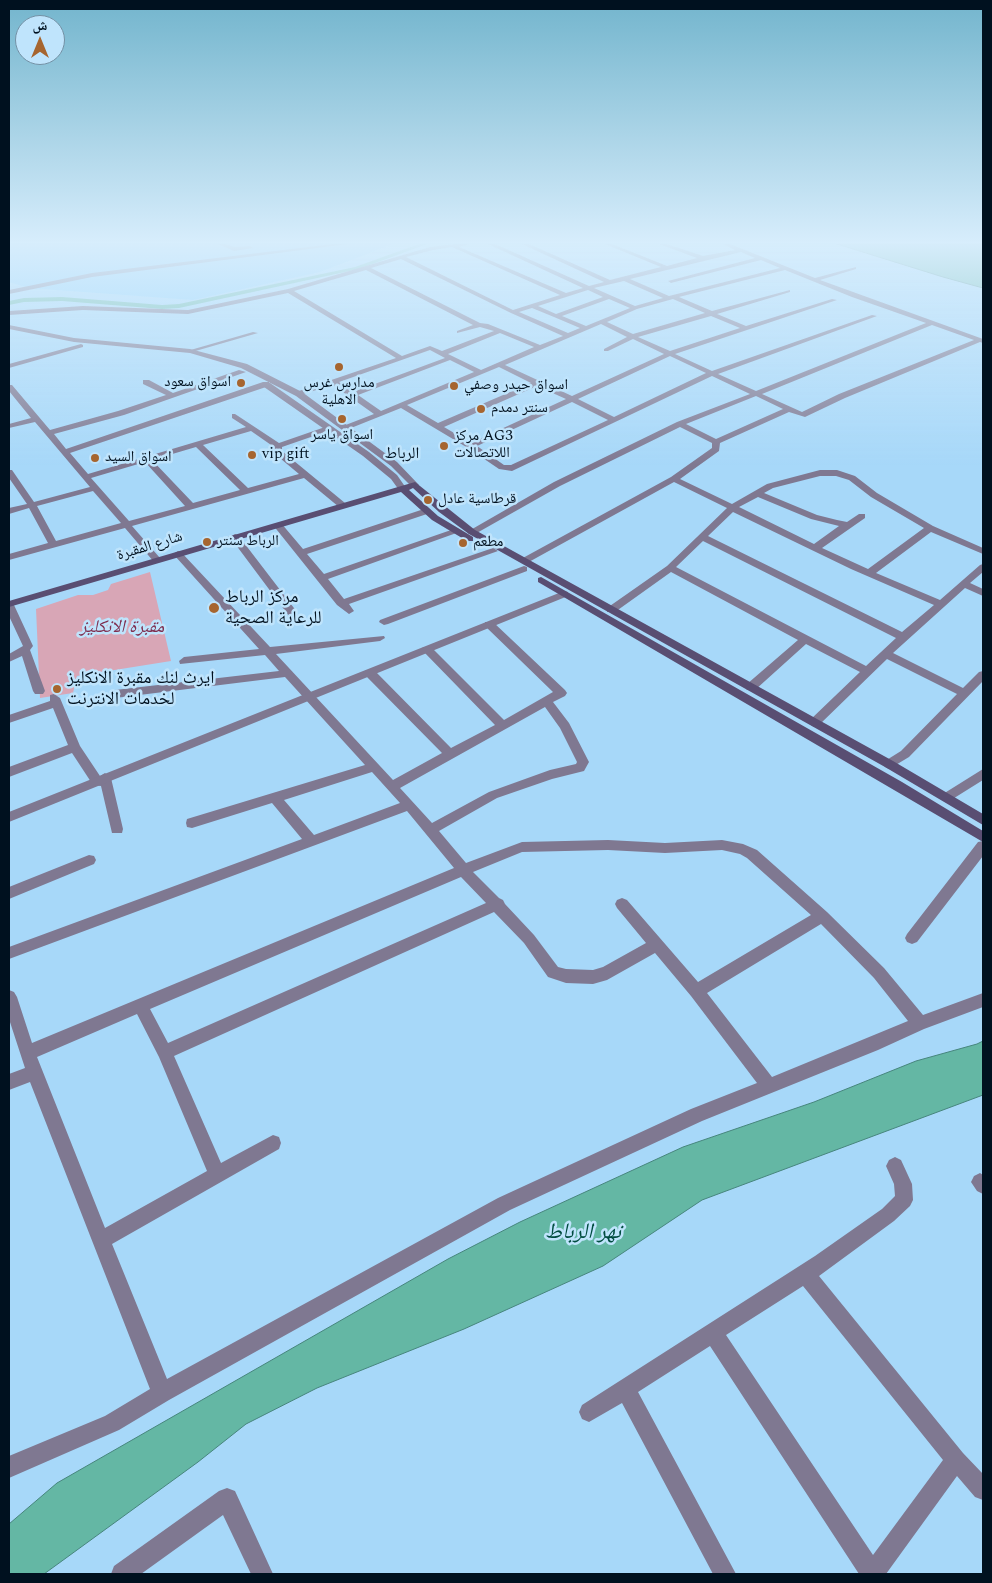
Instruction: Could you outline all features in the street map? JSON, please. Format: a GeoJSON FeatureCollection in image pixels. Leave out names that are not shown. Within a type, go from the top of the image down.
{"type":"FeatureCollection","features":[{"type":"Feature","properties":{"kind":"main road"},"geometry":{"type":"LineString","coordinates":[[415,485],[442,510],[472,532],[524,565],[564,594],[676,652],[751,687],[947,797],[983,820]]}},
{"type":"Feature","properties":{"kind":"main road","name":"شارع المقبرة"},"geometry":{"type":"LineString","coordinates":[[9,605],[342,505],[415,485]]}},
{"type":"Feature","properties":{"kind":"main road"},"geometry":{"type":"LineString","coordinates":[[402,488],[427,511],[456,531],[611,610],[676,652],[983,837]]}},
{"type":"Feature","properties":{"kind":"street"},"geometry":{"type":"LineString","coordinates":[[334,318],[401,358]]}},
{"type":"Feature","properties":{"kind":"street"},"geometry":{"type":"LineString","coordinates":[[465,318],[479,325],[539,347]]}},
{"type":"Feature","properties":{"kind":"street"},"geometry":{"type":"LineString","coordinates":[[527,318],[567,335]]}},
{"type":"Feature","properties":{"kind":"street"},"geometry":{"type":"LineString","coordinates":[[561,318],[585,328]]}},
{"type":"Feature","properties":{"kind":"street"},"geometry":{"type":"LineString","coordinates":[[278,446],[331,430],[346,428],[611,318]]}},
{"type":"Feature","properties":{"kind":"street"},"geometry":{"type":"LineString","coordinates":[[606,350],[634,336],[699,318]]}},
{"type":"Feature","properties":{"kind":"street"},"geometry":{"type":"LineString","coordinates":[[722,318],[747,328]]}},
{"type":"Feature","properties":{"kind":"street"},"geometry":{"type":"LineString","coordinates":[[471,446],[671,353],[778,318]]}},
{"type":"Feature","properties":{"kind":"street"},"geometry":{"type":"LineString","coordinates":[[401,406],[439,426],[502,467],[512,468],[713,373],[869,318]]}},
{"type":"Feature","properties":{"kind":"street"},"geometry":{"type":"LineString","coordinates":[[918,318],[982,340]]}},
{"type":"Feature","properties":{"kind":"street"},"geometry":{"type":"LineString","coordinates":[[601,322],[802,415],[842,396],[982,340]]}},
{"type":"Feature","properties":{"kind":"street"},"geometry":{"type":"LineString","coordinates":[[472,532],[590,467],[680,424],[932,323]]}},
{"type":"Feature","properties":{"kind":"street"},"geometry":{"type":"LineString","coordinates":[[459,332],[479,325]]}},
{"type":"Feature","properties":{"kind":"street"},"geometry":{"type":"LineString","coordinates":[[9,327],[81,346],[155,351],[242,372],[266,384],[381,466],[402,488]]}},
{"type":"Feature","properties":{"kind":"street"},"geometry":{"type":"LineString","coordinates":[[442,354],[499,331]]}},
{"type":"Feature","properties":{"kind":"street"},"geometry":{"type":"LineString","coordinates":[[9,332],[55,340],[190,351],[225,360],[263,374],[299,394],[346,428],[394,464],[415,485]]}},
{"type":"Feature","properties":{"kind":"street"},"geometry":{"type":"LineString","coordinates":[[190,351],[255,333]]}},
{"type":"Feature","properties":{"kind":"street"},"geometry":{"type":"LineString","coordinates":[[9,366],[81,346]]}},
{"type":"Feature","properties":{"kind":"street"},"geometry":{"type":"LineString","coordinates":[[299,394],[430,348],[480,372]]}},
{"type":"Feature","properties":{"kind":"street"},"geometry":{"type":"LineString","coordinates":[[354,394],[450,358]]}},
{"type":"Feature","properties":{"kind":"street"},"geometry":{"type":"LineString","coordinates":[[215,364],[225,360]]}},
{"type":"Feature","properties":{"kind":"street"},"geometry":{"type":"LineString","coordinates":[[498,364],[615,420]]}},
{"type":"Feature","properties":{"kind":"street"},"geometry":{"type":"LineString","coordinates":[[49,433],[173,396],[242,372]]}},
{"type":"Feature","properties":{"kind":"street"},"geometry":{"type":"LineString","coordinates":[[146,382],[173,396]]}},
{"type":"Feature","properties":{"kind":"street"},"geometry":{"type":"LineString","coordinates":[[334,382],[354,394],[380,414]]}},
{"type":"Feature","properties":{"kind":"street"},"geometry":{"type":"LineString","coordinates":[[439,426],[537,383]]}},
{"type":"Feature","properties":{"kind":"street"},"geometry":{"type":"LineString","coordinates":[[64,452],[266,384]]}},
{"type":"Feature","properties":{"kind":"street"},"geometry":{"type":"LineString","coordinates":[[10,392],[37,419],[125,525],[157,560]]}},
{"type":"Feature","properties":{"kind":"street"},"geometry":{"type":"LineString","coordinates":[[716,442],[790,409]]}},
{"type":"Feature","properties":{"kind":"street"},"geometry":{"type":"LineString","coordinates":[[235,416],[278,446]]}},
{"type":"Feature","properties":{"kind":"street"},"geometry":{"type":"LineString","coordinates":[[9,426],[37,419]]}},
{"type":"Feature","properties":{"kind":"street"},"geometry":{"type":"LineString","coordinates":[[384,622],[524,565],[674,479],[714,452],[718,447],[716,442],[680,424]]}},
{"type":"Feature","properties":{"kind":"street"},"geometry":{"type":"LineString","coordinates":[[86,477],[251,428]]}},
{"type":"Feature","properties":{"kind":"street"},"geometry":{"type":"LineString","coordinates":[[197,444],[247,492]]}},
{"type":"Feature","properties":{"kind":"street"},"geometry":{"type":"LineString","coordinates":[[278,446],[278,452],[342,505]]}},
{"type":"Feature","properties":{"kind":"street"},"geometry":{"type":"LineString","coordinates":[[147,458],[191,507]]}},
{"type":"Feature","properties":{"kind":"street"},"geometry":{"type":"LineString","coordinates":[[9,472],[32,505],[52,544]]}},
{"type":"Feature","properties":{"kind":"street"},"geometry":{"type":"LineString","coordinates":[[611,610],[670,568],[732,508],[770,486],[820,473],[836,473],[852,478],[874,495],[930,528],[983,551]]}},
{"type":"Feature","properties":{"kind":"street"},"geometry":{"type":"LineString","coordinates":[[9,558],[52,544],[305,475]]}},
{"type":"Feature","properties":{"kind":"street"},"geometry":{"type":"LineString","coordinates":[[674,479],[815,548],[940,604]]}},
{"type":"Feature","properties":{"kind":"street"},"geometry":{"type":"LineString","coordinates":[[9,511],[94,488]]}},
{"type":"Feature","properties":{"kind":"street"},"geometry":{"type":"LineString","coordinates":[[758,493],[814,517],[846,525]]}},
{"type":"Feature","properties":{"kind":"street"},"geometry":{"type":"LineString","coordinates":[[302,552],[427,511]]}},
{"type":"Feature","properties":{"kind":"street"},"geometry":{"type":"LineString","coordinates":[[815,548],[846,525],[862,516]]}},
{"type":"Feature","properties":{"kind":"street"},"geometry":{"type":"LineString","coordinates":[[278,525],[302,552],[348,611]]}},
{"type":"Feature","properties":{"kind":"street"},"geometry":{"type":"LineString","coordinates":[[869,573],[930,528]]}},
{"type":"Feature","properties":{"kind":"street"},"geometry":{"type":"LineString","coordinates":[[322,578],[456,531]]}},
{"type":"Feature","properties":{"kind":"street"},"geometry":{"type":"LineString","coordinates":[[235,537],[293,614]]}},
{"type":"Feature","properties":{"kind":"street"},"geometry":{"type":"LineString","coordinates":[[703,537],[903,637]]}},
{"type":"Feature","properties":{"kind":"street"},"geometry":{"type":"LineString","coordinates":[[342,603],[493,551]]}},
{"type":"Feature","properties":{"kind":"street"},"geometry":{"type":"LineString","coordinates":[[178,554],[409,805],[464,871],[498,904],[529,939],[546,965],[559,975],[588,977],[607,973],[655,945]]}},
{"type":"Feature","properties":{"kind":"street"},"geometry":{"type":"LineString","coordinates":[[814,723],[903,637],[983,566]]}},
{"type":"Feature","properties":{"kind":"street"},"geometry":{"type":"LineString","coordinates":[[670,568],[868,672]]}},
{"type":"Feature","properties":{"kind":"street"},"geometry":{"type":"LineString","coordinates":[[963,584],[983,594]]}},
{"type":"Feature","properties":{"kind":"street"},"geometry":{"type":"LineString","coordinates":[[9,817],[564,594]]}},
{"type":"Feature","properties":{"kind":"street"},"geometry":{"type":"LineString","coordinates":[[9,605],[28,646],[25,650],[9,658]]}},
{"type":"Feature","properties":{"kind":"street"},"geometry":{"type":"LineString","coordinates":[[392,787],[558,696],[560,693],[489,624]]}},
{"type":"Feature","properties":{"kind":"street"},"geometry":{"type":"LineString","coordinates":[[184,661],[380,638]]}},
{"type":"Feature","properties":{"kind":"street"},"geometry":{"type":"LineString","coordinates":[[751,687],[806,638]]}},
{"type":"Feature","properties":{"kind":"street"},"geometry":{"type":"LineString","coordinates":[[427,649],[502,726]]}},
{"type":"Feature","properties":{"kind":"street"},"geometry":{"type":"LineString","coordinates":[[25,650],[39,690]]}},
{"type":"Feature","properties":{"kind":"street"},"geometry":{"type":"LineString","coordinates":[[886,654],[964,693]]}},
{"type":"Feature","properties":{"kind":"street"},"geometry":{"type":"LineString","coordinates":[[115,694],[289,673]]}},
{"type":"Feature","properties":{"kind":"street"},"geometry":{"type":"LineString","coordinates":[[370,673],[450,754]]}},
{"type":"Feature","properties":{"kind":"street"},"geometry":{"type":"LineString","coordinates":[[889,764],[905,754],[983,675]]}},
{"type":"Feature","properties":{"kind":"street"},"geometry":{"type":"LineString","coordinates":[[9,719],[55,701],[75,747],[100,780],[117,829]]}},
{"type":"Feature","properties":{"kind":"street"},"geometry":{"type":"LineString","coordinates":[[430,830],[493,795],[550,775],[580,768],[583,762],[565,726],[547,702]]}},
{"type":"Feature","properties":{"kind":"street"},"geometry":{"type":"LineString","coordinates":[[9,772],[75,747]]}},
{"type":"Feature","properties":{"kind":"street"},"geometry":{"type":"LineString","coordinates":[[192,823],[374,767]]}},
{"type":"Feature","properties":{"kind":"street"},"geometry":{"type":"LineString","coordinates":[[947,797],[983,774]]}},
{"type":"Feature","properties":{"kind":"street"},"geometry":{"type":"LineString","coordinates":[[275,798],[311,841]]}},
{"type":"Feature","properties":{"kind":"street"},"geometry":{"type":"LineString","coordinates":[[9,953],[409,805]]}},
{"type":"Feature","properties":{"kind":"street"},"geometry":{"type":"LineString","coordinates":[[27,1054],[140,1004],[522,847],[733,846],[752,854],[822,916],[878,973],[920,1022]]}},
{"type":"Feature","properties":{"kind":"street"},"geometry":{"type":"LineString","coordinates":[[912,938],[983,846]]}},
{"type":"Feature","properties":{"kind":"street"},"geometry":{"type":"LineString","coordinates":[[9,893],[88,860]]}},
{"type":"Feature","properties":{"kind":"street"},"geometry":{"type":"LineString","coordinates":[[165,1052],[498,904]]}},
{"type":"Feature","properties":{"kind":"street"},"geometry":{"type":"LineString","coordinates":[[622,904],[696,991],[770,1087]]}},
{"type":"Feature","properties":{"kind":"street"},"geometry":{"type":"LineString","coordinates":[[696,991],[822,916]]}},
{"type":"Feature","properties":{"kind":"street"},"geometry":{"type":"LineString","coordinates":[[9,997],[27,1054],[162,1393]]}},
{"type":"Feature","properties":{"kind":"street"},"geometry":{"type":"LineString","coordinates":[[9,1467],[112,1423],[162,1393],[504,1204],[697,1115],[872,1045],[920,1022],[983,1000]]}},
{"type":"Feature","properties":{"kind":"street"},"geometry":{"type":"LineString","coordinates":[[140,1004],[165,1052],[217,1175]]}},
{"type":"Feature","properties":{"kind":"street"},"geometry":{"type":"LineString","coordinates":[[9,1082],[34,1072]]}},
{"type":"Feature","properties":{"kind":"street"},"geometry":{"type":"LineString","coordinates":[[101,1240],[273,1143]]}},
{"type":"Feature","properties":{"kind":"street"},"geometry":{"type":"LineString","coordinates":[[589,1412],[806,1274],[888,1215],[904,1200],[903,1184],[895,1166]]}},
{"type":"Feature","properties":{"kind":"street"},"geometry":{"type":"LineString","coordinates":[[806,1274],[956,1460],[983,1489]]}},
{"type":"Feature","properties":{"kind":"street"},"geometry":{"type":"LineString","coordinates":[[714,1334],[873,1574],[956,1460]]}},
{"type":"Feature","properties":{"kind":"street"},"geometry":{"type":"LineString","coordinates":[[625,1389],[725,1574]]}},
{"type":"Feature","properties":{"kind":"street"},"geometry":{"type":"LineString","coordinates":[[122,1574],[227,1499],[262,1574]]}},
{"type":"Feature","properties":{"kind":"green space","name":"مقبرة الانكليز"},"geometry":{"type":"Polygon","coordinates":[[[150,572],[171,661],[77,676],[73,693],[40,698],[36,609],[78,595],[93,595],[108,590],[111,584],[150,572]]]}},
{"type":"Feature","properties":{"kind":"water","name":"نهر الرباط"},"geometry":{"type":"Polygon","coordinates":[[[983,1041],[983,1095],[702,1200],[603,1266],[464,1329],[317,1388],[246,1424],[198,1462],[44,1574],[9,1574],[9,1524],[57,1483],[448,1259],[520,1222],[683,1147],[814,1102],[916,1061],[983,1041]]]}},
{"type":"Feature","properties":{"kind":"place","name":"مدارس غرس الاهلية"},"geometry":{"type":"Point","coordinates":[339,367]}},
{"type":"Feature","properties":{"kind":"place","name":"اسواق سعود"},"geometry":{"type":"Point","coordinates":[241,383]}},
{"type":"Feature","properties":{"kind":"place","name":"اسواق حيدر وصفي"},"geometry":{"type":"Point","coordinates":[454,386]}},
{"type":"Feature","properties":{"kind":"place","name":"سنتر دمدم"},"geometry":{"type":"Point","coordinates":[481,409]}},
{"type":"Feature","properties":{"kind":"place","name":"اسواق ياسر"},"geometry":{"type":"Point","coordinates":[342,419]}},
{"type":"Feature","properties":{"kind":"place","name":"مركز AG3 اللاتصالات"},"geometry":{"type":"Point","coordinates":[444,446]}},
{"type":"Feature","properties":{"kind":"place","name":"vip gift"},"geometry":{"type":"Point","coordinates":[252,455]}},
{"type":"Feature","properties":{"kind":"place","name":"اسواق السيد"},"geometry":{"type":"Point","coordinates":[95,458]}},
{"type":"Feature","properties":{"kind":"place","name":"قرطاسية عادل"},"geometry":{"type":"Point","coordinates":[428,500]}},
{"type":"Feature","properties":{"kind":"place","name":"الرباط سنتر"},"geometry":{"type":"Point","coordinates":[207,542]}},
{"type":"Feature","properties":{"kind":"place","name":"مطعم"},"geometry":{"type":"Point","coordinates":[463,543]}},
{"type":"Feature","properties":{"kind":"place","name":"مركز الرباط للرعاية الصحية"},"geometry":{"type":"Point","coordinates":[214,608]}},
{"type":"Feature","properties":{"kind":"place","name":"ايرث لنك مقبرة الانكليز لخدمات الانترنت"},"geometry":{"type":"Point","coordinates":[57,689]}},
{"type":"Feature","properties":{"kind":"district","name":"الرباط"},"geometry":{"type":"Point","coordinates":[402,455]}}]}
